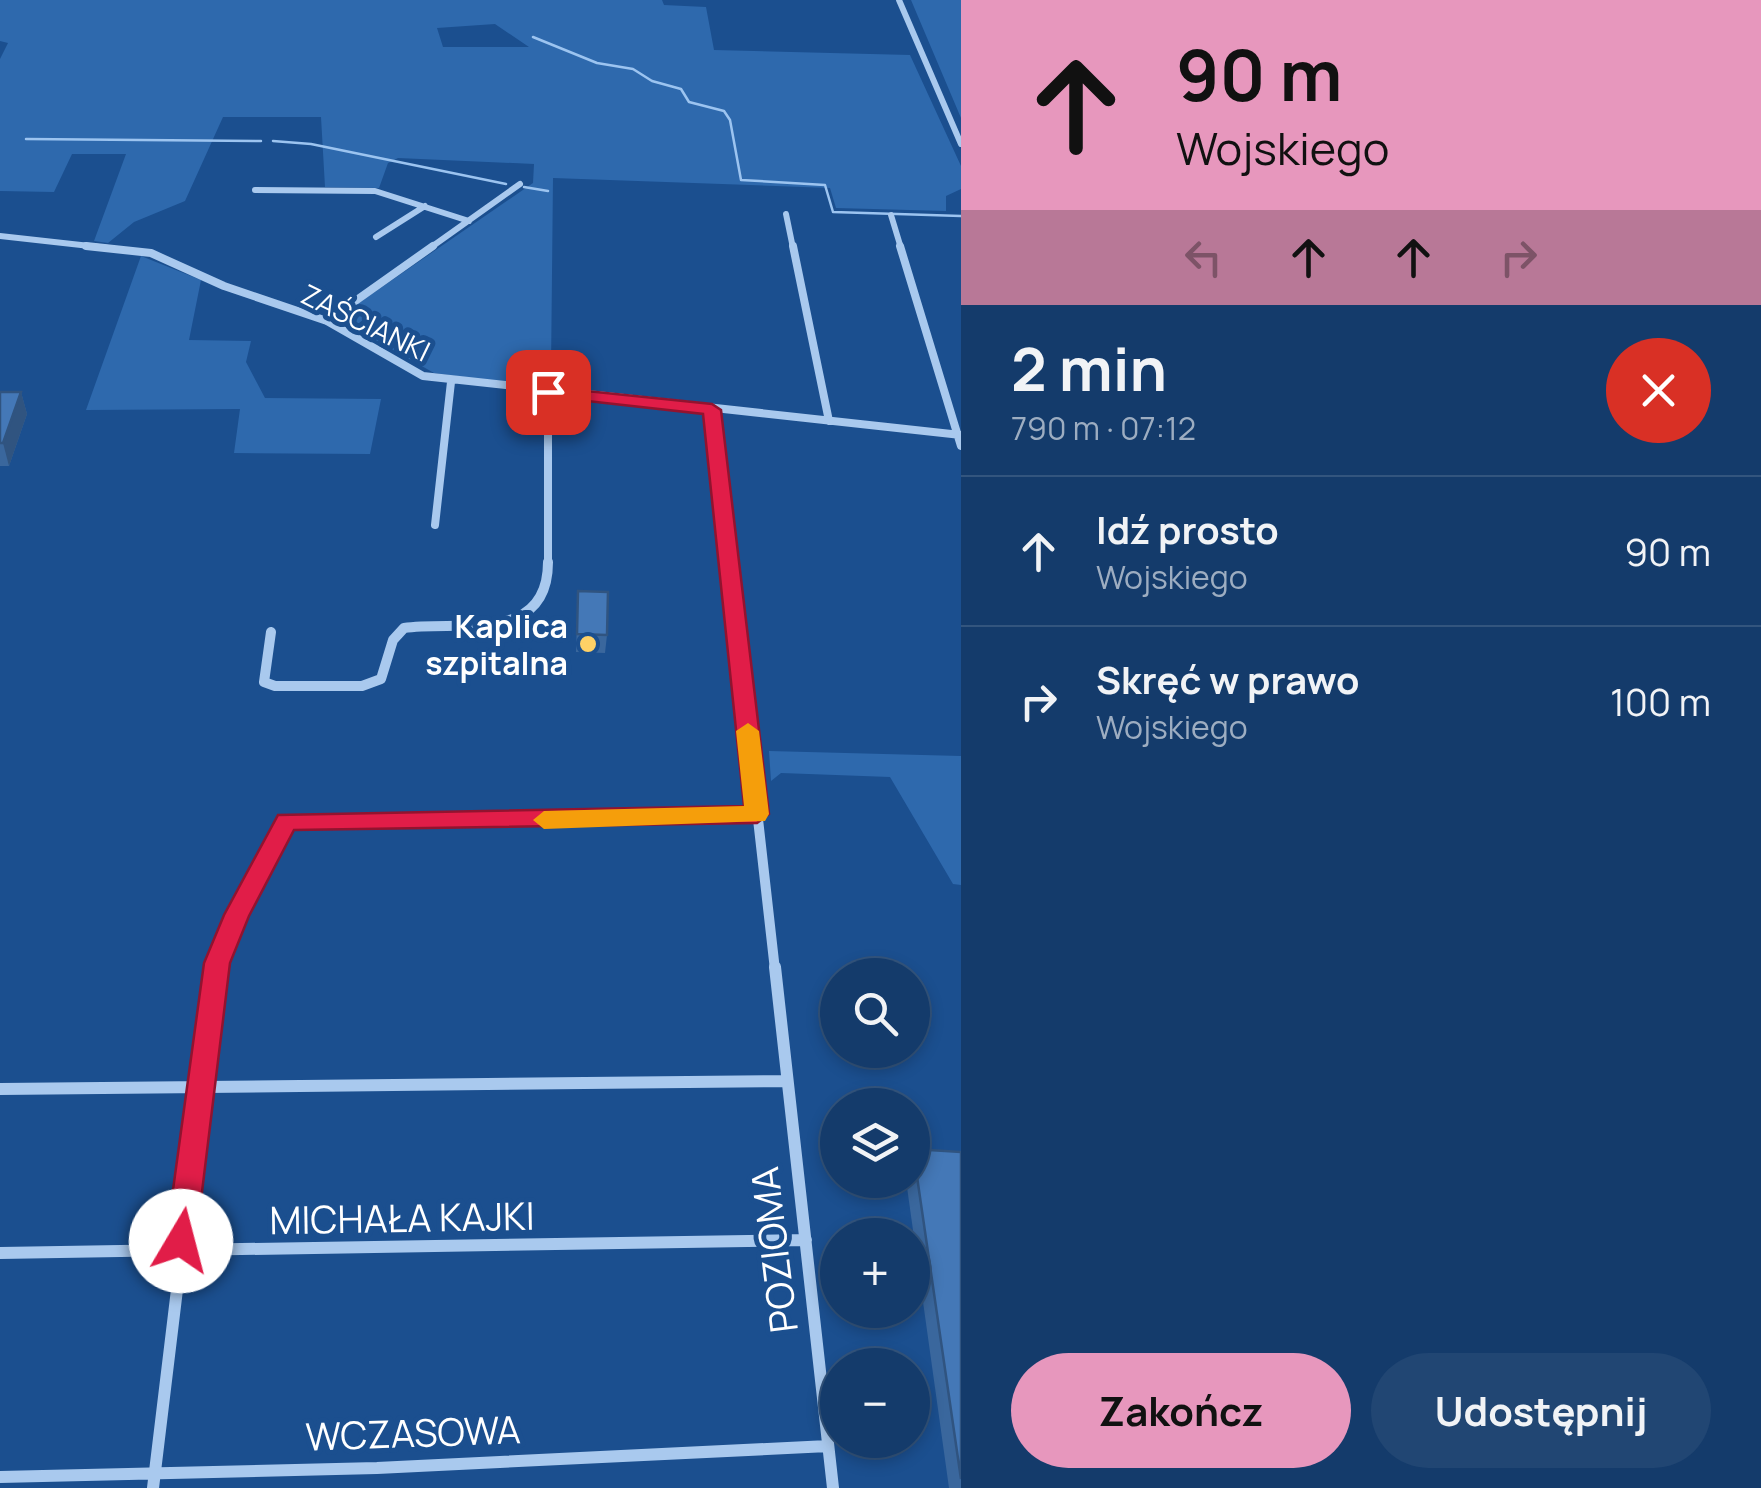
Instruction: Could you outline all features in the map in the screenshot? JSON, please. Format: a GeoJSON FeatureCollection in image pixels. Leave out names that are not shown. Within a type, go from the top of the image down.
{"type":"FeatureCollection","features":[{"type":"Feature","properties":{"kind":"street"},"geometry":{"type":"LineString","coordinates":[[900,0],[961,144]]}},
{"type":"Feature","properties":{"kind":"street"},"geometry":{"type":"LineString","coordinates":[[327,321],[520,184]]}},
{"type":"Feature","properties":{"kind":"street"},"geometry":{"type":"LineString","coordinates":[[255,190],[375,191],[469,221]]}},
{"type":"Feature","properties":{"kind":"street"},"geometry":{"type":"LineString","coordinates":[[376,237],[425,206]]}},
{"type":"Feature","properties":{"kind":"street"},"geometry":{"type":"LineString","coordinates":[[786,214],[829,421]]}},
{"type":"Feature","properties":{"kind":"street"},"geometry":{"type":"LineString","coordinates":[[891,215],[961,446]]}},
{"type":"Feature","properties":{"kind":"street","name":"ZAŚCIANKI"},"geometry":{"type":"LineString","coordinates":[[0,236],[151,253],[224,286],[327,321],[423,376],[451,382],[959,435]]}},
{"type":"Feature","properties":{"kind":"street"},"geometry":{"type":"LineString","coordinates":[[435,525],[451,382]]}},
{"type":"Feature","properties":{"kind":"street"},"geometry":{"type":"LineString","coordinates":[[272,632],[262,675],[264,682],[275,686],[362,686],[381,679],[393,640],[404,628],[473,626],[524,616],[546,590],[548,578],[548,392]]}},
{"type":"Feature","properties":{"kind":"street","name":"POZIOMA"},"geometry":{"type":"LineString","coordinates":[[712,410],[820,1371]]}},
{"type":"Feature","properties":{"kind":"street"},"geometry":{"type":"LineString","coordinates":[[154,1480],[217,963],[286,821],[757,814]]}},
{"type":"Feature","properties":{"kind":"street"},"geometry":{"type":"LineString","coordinates":[[0,1089],[786,1081]]}},
{"type":"Feature","properties":{"kind":"street","name":"MICHAŁA KAJKI"},"geometry":{"type":"LineString","coordinates":[[0,1253],[806,1240]]}},
{"type":"Feature","properties":{"kind":"street","name":"WCZASOWA"},"geometry":{"type":"LineString","coordinates":[[0,1478],[154,1480],[820,1446]]}},
{"type":"Feature","properties":{"kind":"street","name":"POZIOMA"},"geometry":{"type":"LineString","coordinates":[[829,1458],[832,1488]]}},
{"type":"Feature","properties":{"kind":"shaded area"},"geometry":{"type":"Polygon","coordinates":[[[0,0],[662,0],[664,5],[706,7],[714,50],[910,55],[961,166],[961,189],[946,196],[946,211],[836,208],[830,188],[553,178],[551,369],[509,383],[434,373],[337,318],[533,183],[534,164],[398,158],[388,163],[379,188],[325,187],[321,117],[223,117],[185,201],[134,222],[108,243],[94,241],[126,154],[72,154],[54,192],[0,191],[0,59],[8,43],[0,41],[0,0]],[[495,24],[437,28],[443,47],[529,47],[495,24]]]}},
{"type":"Feature","properties":{"kind":"shaded area"},"geometry":{"type":"Polygon","coordinates":[[[911,0],[961,0],[961,118],[911,0]]]}},
{"type":"Feature","properties":{"kind":"shaded area"},"geometry":{"type":"Polygon","coordinates":[[[141,256],[201,280],[189,340],[251,341],[246,362],[265,398],[381,399],[370,454],[234,453],[240,409],[86,410],[141,256]]]}},
{"type":"Feature","properties":{"kind":"shaded area"},"geometry":{"type":"Polygon","coordinates":[[[769,751],[961,756],[961,885],[953,884],[890,777],[781,773],[771,781],[769,751]]]}},
{"type":"Feature","properties":{"kind":"building"},"geometry":{"type":"Polygon","coordinates":[[[0,392],[21,392],[3,443],[0,443],[0,392]]]}},
{"type":"Feature","properties":{"kind":"building"},"geometry":{"type":"Polygon","coordinates":[[[578,591],[608,592],[607,635],[577,634],[578,591]]]}},
{"type":"Feature","properties":{"kind":"building"},"geometry":{"type":"Polygon","coordinates":[[[930,1150],[961,1152],[961,1479],[930,1266],[930,1218],[923,1218],[920,1198],[930,1198],[930,1150]]]}},
{"type":"Feature","properties":{"kind":"waterway"},"geometry":{"type":"LineString","coordinates":[[533,37],[597,63],[633,69],[652,81],[681,89],[689,102],[724,111],[730,120],[741,180],[825,185],[833,212],[961,216]]}},
{"type":"Feature","properties":{"kind":"waterway"},"geometry":{"type":"LineString","coordinates":[[26,139],[261,141]]}},
{"type":"Feature","properties":{"kind":"waterway"},"geometry":{"type":"LineString","coordinates":[[273,141],[311,144],[506,184]]}},
{"type":"Feature","properties":{"kind":"waterway"},"geometry":{"type":"LineString","coordinates":[[524,187],[548,191]]}},
{"type":"Feature","properties":{"kind":"slow traffic"},"geometry":{"type":"LineString","coordinates":[[544,820],[757,814],[748,731]]}},
{"type":"Feature","properties":{"kind":"place","name":"Kaplica szpitalna"},"geometry":{"type":"Point","coordinates":[588,644]}},
{"type":"Feature","properties":{"kind":"route"},"geometry":{"type":"LineString","coordinates":[[181,1241],[217,963],[236,915],[286,821],[757,814],[712,410],[548,392]]}}]}
